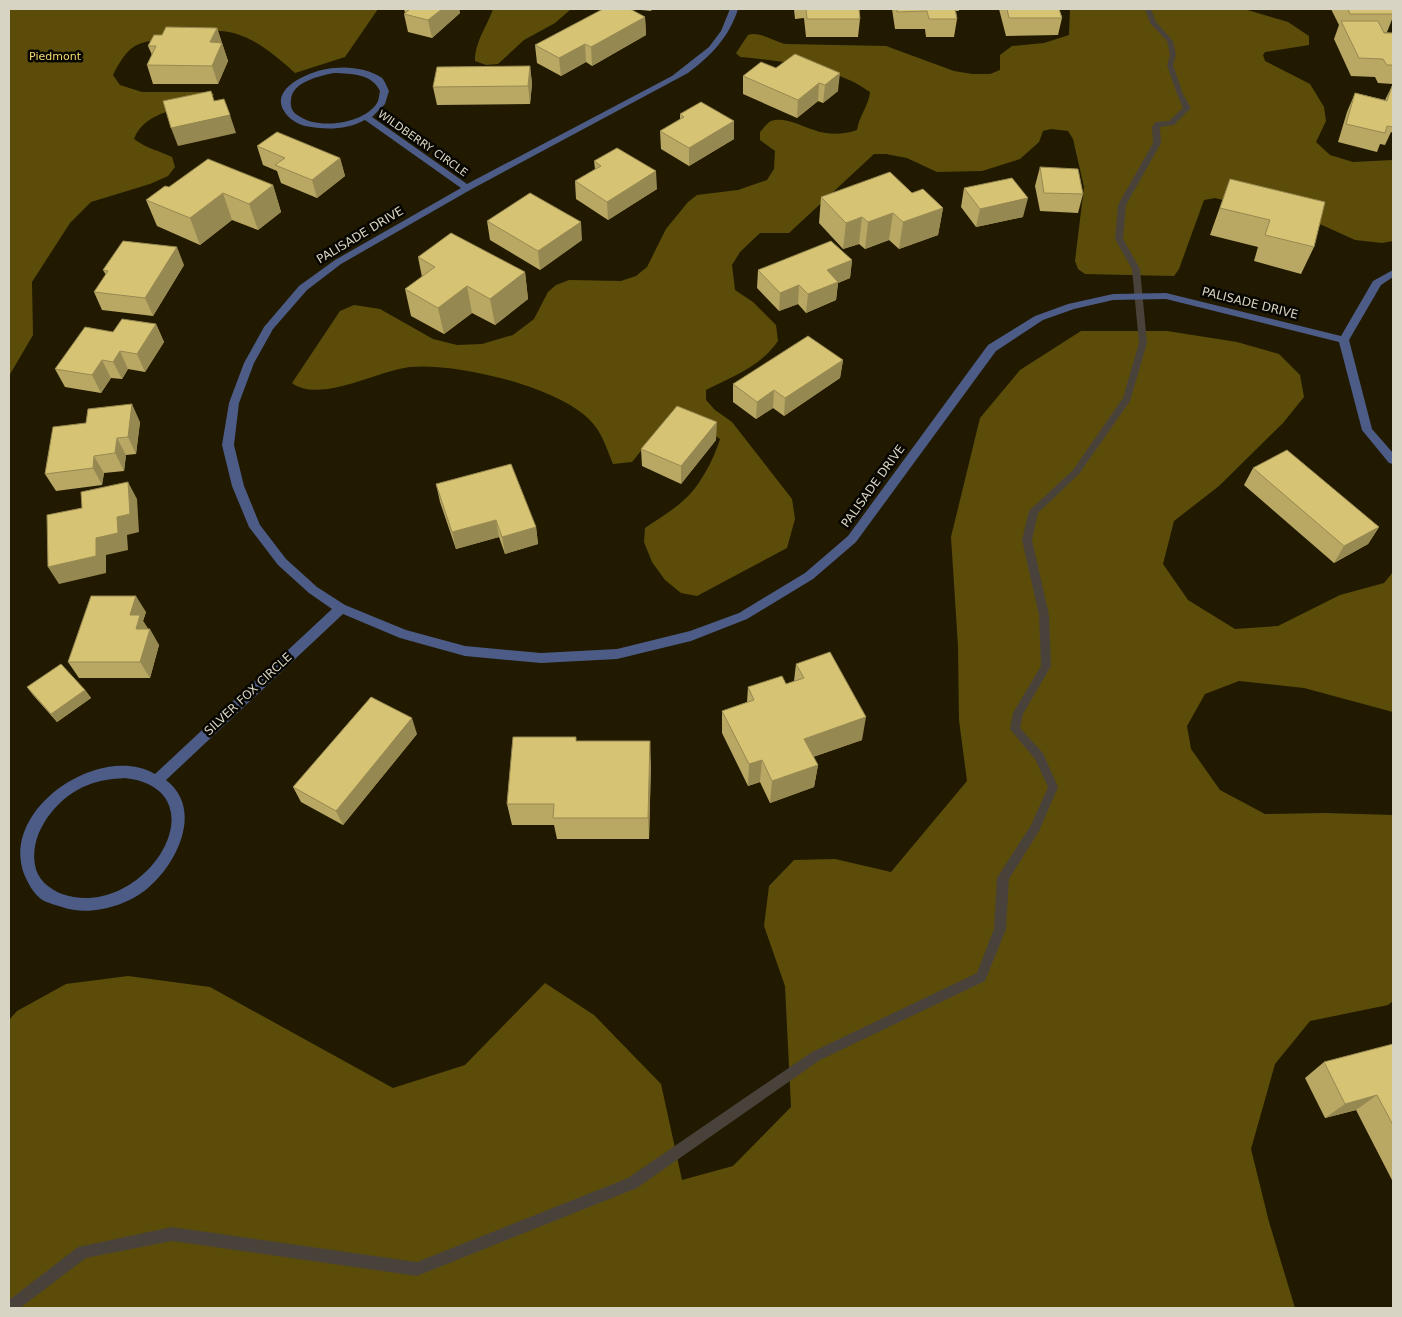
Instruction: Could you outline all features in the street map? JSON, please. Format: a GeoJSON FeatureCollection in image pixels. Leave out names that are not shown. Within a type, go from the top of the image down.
{"type":"FeatureCollection","features":[{"type":"Feature","properties":{"kind":"street","name":"PALISADE DRIVE"},"geometry":{"type":"LineString","coordinates":[[734,9],[722,38],[704,58],[675,78],[468,188],[338,262],[302,288],[269,326],[249,363],[234,403],[228,445],[238,486],[255,527],[282,562],[313,590],[341,608],[404,634],[465,651],[541,658],[617,654],[692,636],[744,616],[809,576],[852,539],[992,348],[1039,318],[1072,306],[1113,297],[1166,296],[1344,340]]}},
{"type":"Feature","properties":{"kind":"street","name":"WILDBERRY CIRCLE"},"geometry":{"type":"LineString","coordinates":[[342,70],[365,73],[376,78],[384,86],[386,94],[382,104],[366,117],[346,125],[329,127],[314,125],[300,121],[290,114],[286,106],[286,96],[292,87],[304,79],[318,74],[342,70]]}},
{"type":"Feature","properties":{"kind":"street","name":"WILDBERRY CIRCLE"},"geometry":{"type":"LineString","coordinates":[[366,117],[468,188]]}},
{"type":"Feature","properties":{"kind":"street"},"geometry":{"type":"LineString","coordinates":[[1393,273],[1377,283],[1344,340],[1367,430],[1393,460]]}},
{"type":"Feature","properties":{"kind":"street","name":"SILVER FOX CIRCLE"},"geometry":{"type":"LineString","coordinates":[[156,781],[341,608]]}},
{"type":"Feature","properties":{"kind":"street"},"geometry":{"type":"LineString","coordinates":[[125,772],[146,776],[156,781],[164,786],[176,802],[179,822],[175,844],[162,866],[143,884],[119,898],[93,904],[68,903],[47,895],[33,880],[27,861],[28,839],[38,818],[54,798],[76,784],[100,774],[125,772]]}},
{"type":"Feature","properties":{"kind":"green space","name":"Piedmont"},"geometry":{"type":"Polygon","coordinates":[[[9,9],[378,9],[345,57],[295,73],[260,45],[241,35],[230,32],[203,32],[146,42],[132,48],[113,75],[120,85],[142,92],[209,92],[214,94],[210,102],[166,112],[156,116],[139,129],[134,139],[172,157],[175,167],[168,176],[150,184],[91,202],[70,223],[32,282],[33,335],[9,376],[9,9]]]}},
{"type":"Feature","properties":{"kind":"green space"},"geometry":{"type":"Polygon","coordinates":[[[493,9],[571,9],[555,23],[524,40],[498,64],[486,65],[475,61],[479,41],[493,9]]]}},
{"type":"Feature","properties":{"kind":"green space"},"geometry":{"type":"Polygon","coordinates":[[[1070,9],[1244,9],[1288,22],[1309,36],[1309,45],[1265,52],[1263,55],[1265,61],[1310,84],[1324,107],[1326,121],[1316,142],[1330,155],[1353,162],[1393,160],[1393,241],[1382,243],[1355,240],[1322,225],[1215,198],[1204,200],[1179,269],[1174,276],[1085,274],[1078,269],[1075,261],[1084,187],[1073,139],[1068,131],[1051,129],[1043,131],[1039,142],[1020,159],[982,171],[937,172],[907,158],[874,154],[789,233],[760,233],[740,252],[732,265],[735,290],[753,302],[776,325],[778,341],[755,364],[706,390],[706,400],[715,410],[732,422],[792,499],[795,519],[787,548],[697,596],[681,593],[665,580],[652,562],[644,542],[645,528],[675,508],[690,494],[706,472],[714,455],[720,439],[695,422],[649,441],[632,462],[613,464],[598,430],[581,412],[561,400],[509,380],[454,369],[410,367],[333,388],[318,390],[304,388],[292,383],[340,311],[354,305],[380,309],[433,339],[457,345],[482,344],[513,335],[534,319],[548,292],[556,285],[569,280],[621,281],[636,276],[647,267],[666,229],[688,202],[697,195],[738,190],[767,180],[774,169],[775,151],[760,140],[760,132],[771,121],[787,121],[830,134],[841,134],[857,130],[870,92],[841,76],[808,66],[740,57],[736,53],[748,35],[762,35],[785,44],[886,46],[954,71],[990,74],[1000,70],[1000,55],[1012,46],[1044,43],[1069,35],[1070,9]]]}},
{"type":"Feature","properties":{"kind":"green space"},"geometry":{"type":"Polygon","coordinates":[[[1081,331],[1167,331],[1237,342],[1279,354],[1300,375],[1304,397],[1283,423],[1219,486],[1174,521],[1163,564],[1188,600],[1235,629],[1278,626],[1340,595],[1384,583],[1393,572],[1393,712],[1304,688],[1239,681],[1205,694],[1187,726],[1191,749],[1220,790],[1265,814],[1393,815],[1393,1001],[1388,1005],[1310,1021],[1275,1064],[1251,1149],[1269,1222],[1295,1308],[9,1308],[9,1020],[17,1011],[66,984],[128,976],[210,987],[393,1088],[465,1065],[545,983],[594,1015],[661,1084],[682,1180],[733,1166],[791,1107],[785,986],[764,926],[769,886],[794,860],[835,859],[891,872],[967,781],[959,720],[958,646],[951,537],[980,418],[1020,370],[1081,331]]]}},
{"type":"Feature","properties":{"kind":"building"},"geometry":{"type":"Polygon","coordinates":[[[410,9],[442,9],[428,20],[404,14],[410,9]]]}},
{"type":"Feature","properties":{"kind":"building"},"geometry":{"type":"Polygon","coordinates":[[[603,9],[630,9],[645,17],[591,47],[585,44],[559,58],[535,45],[603,9]]]}},
{"type":"Feature","properties":{"kind":"building"},"geometry":{"type":"Polygon","coordinates":[[[806,9],[859,9],[860,19],[807,19],[806,9]]]}},
{"type":"Feature","properties":{"kind":"building"},"geometry":{"type":"Polygon","coordinates":[[[897,9],[955,9],[957,19],[929,19],[927,11],[897,12],[897,9]]]}},
{"type":"Feature","properties":{"kind":"building"},"geometry":{"type":"Polygon","coordinates":[[[1007,9],[1059,9],[1062,18],[1009,18],[1007,9]]]}},
{"type":"Feature","properties":{"kind":"building"},"geometry":{"type":"Polygon","coordinates":[[[1348,9],[1392,9],[1393,14],[1350,14],[1348,9]]]}},
{"type":"Feature","properties":{"kind":"building"},"geometry":{"type":"Polygon","coordinates":[[[1341,21],[1378,21],[1384,33],[1393,33],[1393,65],[1387,65],[1383,59],[1359,58],[1341,21]]]}},
{"type":"Feature","properties":{"kind":"building"},"geometry":{"type":"Polygon","coordinates":[[[166,27],[217,28],[210,42],[222,43],[212,66],[147,65],[156,46],[148,46],[154,35],[162,35],[166,27]]]}},
{"type":"Feature","properties":{"kind":"building"},"geometry":{"type":"Polygon","coordinates":[[[795,54],[840,73],[825,85],[819,83],[798,100],[743,76],[761,62],[776,68],[795,54]]]}},
{"type":"Feature","properties":{"kind":"building"},"geometry":{"type":"Polygon","coordinates":[[[530,66],[528,86],[433,87],[437,67],[530,66]]]}},
{"type":"Feature","properties":{"kind":"building"},"geometry":{"type":"Polygon","coordinates":[[[1392,86],[1393,127],[1387,126],[1385,133],[1346,124],[1355,93],[1387,101],[1392,86]]]}},
{"type":"Feature","properties":{"kind":"building"},"geometry":{"type":"Polygon","coordinates":[[[211,91],[214,101],[224,99],[230,115],[171,128],[163,101],[211,91]]]}},
{"type":"Feature","properties":{"kind":"building"},"geometry":{"type":"Polygon","coordinates":[[[701,102],[734,121],[689,148],[660,131],[684,117],[680,114],[701,102]]]}},
{"type":"Feature","properties":{"kind":"building"},"geometry":{"type":"Polygon","coordinates":[[[277,132],[340,158],[312,180],[275,165],[285,158],[257,146],[277,132]]]}},
{"type":"Feature","properties":{"kind":"building"},"geometry":{"type":"Polygon","coordinates":[[[617,148],[656,171],[607,202],[575,181],[601,166],[594,161],[617,148]]]}},
{"type":"Feature","properties":{"kind":"building"},"geometry":{"type":"Polygon","coordinates":[[[208,159],[273,185],[249,204],[223,193],[190,218],[146,200],[165,186],[169,187],[208,159]]]}},
{"type":"Feature","properties":{"kind":"building"},"geometry":{"type":"Polygon","coordinates":[[[1040,167],[1078,169],[1083,194],[1044,193],[1040,167]]]}},
{"type":"Feature","properties":{"kind":"building"},"geometry":{"type":"Polygon","coordinates":[[[890,172],[912,193],[923,189],[943,208],[903,222],[893,213],[868,222],[862,217],[846,223],[821,197],[890,172]]]}},
{"type":"Feature","properties":{"kind":"building"},"geometry":{"type":"Polygon","coordinates":[[[1012,178],[1028,198],[980,209],[964,188],[1012,178]]]}},
{"type":"Feature","properties":{"kind":"building"},"geometry":{"type":"Polygon","coordinates":[[[1230,179],[1325,202],[1314,247],[1265,235],[1270,220],[1220,208],[1230,179]]]}},
{"type":"Feature","properties":{"kind":"building"},"geometry":{"type":"Polygon","coordinates":[[[530,193],[581,222],[538,251],[487,221],[530,193]]]}},
{"type":"Feature","properties":{"kind":"building"},"geometry":{"type":"Polygon","coordinates":[[[451,233],[525,272],[490,299],[467,286],[438,308],[405,289],[435,267],[418,257],[451,233]]]}},
{"type":"Feature","properties":{"kind":"building"},"geometry":{"type":"Polygon","coordinates":[[[123,241],[177,247],[145,298],[94,292],[108,271],[103,270],[123,241]]]}},
{"type":"Feature","properties":{"kind":"building"},"geometry":{"type":"Polygon","coordinates":[[[831,241],[852,260],[827,270],[838,282],[808,294],[799,285],[780,293],[758,270],[831,241]]]}},
{"type":"Feature","properties":{"kind":"building"},"geometry":{"type":"Polygon","coordinates":[[[122,319],[156,324],[137,354],[120,351],[113,362],[102,360],[92,375],[55,369],[85,327],[113,332],[122,319]]]}},
{"type":"Feature","properties":{"kind":"building"},"geometry":{"type":"Polygon","coordinates":[[[808,336],[843,360],[785,398],[774,390],[757,402],[733,384],[808,336]]]}},
{"type":"Feature","properties":{"kind":"building"},"geometry":{"type":"Polygon","coordinates":[[[132,404],[128,437],[117,438],[115,453],[94,456],[93,468],[45,474],[53,427],[86,423],[88,409],[132,404]]]}},
{"type":"Feature","properties":{"kind":"building"},"geometry":{"type":"Polygon","coordinates":[[[677,406],[717,422],[681,466],[641,449],[677,406]]]}},
{"type":"Feature","properties":{"kind":"building"},"geometry":{"type":"Polygon","coordinates":[[[1287,450],[1379,527],[1344,546],[1253,468],[1287,450]]]}},
{"type":"Feature","properties":{"kind":"building"},"geometry":{"type":"Polygon","coordinates":[[[511,464],[536,527],[502,537],[496,520],[452,532],[436,484],[511,464]]]}},
{"type":"Feature","properties":{"kind":"building"},"geometry":{"type":"Polygon","coordinates":[[[128,482],[130,514],[117,517],[118,533],[96,538],[96,556],[48,567],[47,515],[82,508],[81,492],[128,482]]]}},
{"type":"Feature","properties":{"kind":"building"},"geometry":{"type":"Polygon","coordinates":[[[91,596],[136,596],[130,615],[140,615],[136,629],[150,629],[140,662],[68,662],[91,596]]]}},
{"type":"Feature","properties":{"kind":"building"},"geometry":{"type":"Polygon","coordinates":[[[830,652],[866,717],[804,739],[818,765],[772,781],[762,760],[749,764],[722,711],[754,700],[748,687],[782,676],[786,684],[804,678],[796,664],[830,652]]]}},
{"type":"Feature","properties":{"kind":"building"},"geometry":{"type":"Polygon","coordinates":[[[61,664],[85,690],[51,714],[27,687],[61,664]]]}},
{"type":"Feature","properties":{"kind":"building"},"geometry":{"type":"Polygon","coordinates":[[[371,697],[412,718],[336,811],[293,787],[371,697]]]}},
{"type":"Feature","properties":{"kind":"building"},"geometry":{"type":"Polygon","coordinates":[[[513,737],[576,737],[576,741],[650,741],[648,818],[553,818],[554,804],[507,804],[513,737]]]}},
{"type":"Feature","properties":{"kind":"building"},"geometry":{"type":"Polygon","coordinates":[[[1393,1044],[1393,1125],[1377,1095],[1345,1104],[1324,1062],[1393,1044]]]}},
{"type":"Feature","properties":{"kind":"waterway"},"geometry":{"type":"LineString","coordinates":[[9,1308],[83,1252],[172,1234],[417,1269],[632,1183],[816,1056],[981,977],[1000,929],[1003,878],[1035,828],[1053,787],[1039,756],[1015,729],[1018,713],[1046,666],[1044,615],[1027,540],[1034,511],[1076,472],[1127,399],[1143,343],[1136,269],[1119,239],[1122,205],[1157,143],[1156,127],[1159,124],[1171,123],[1187,108],[1170,65],[1173,55],[1170,41],[1153,23],[1148,9]]}}]}
